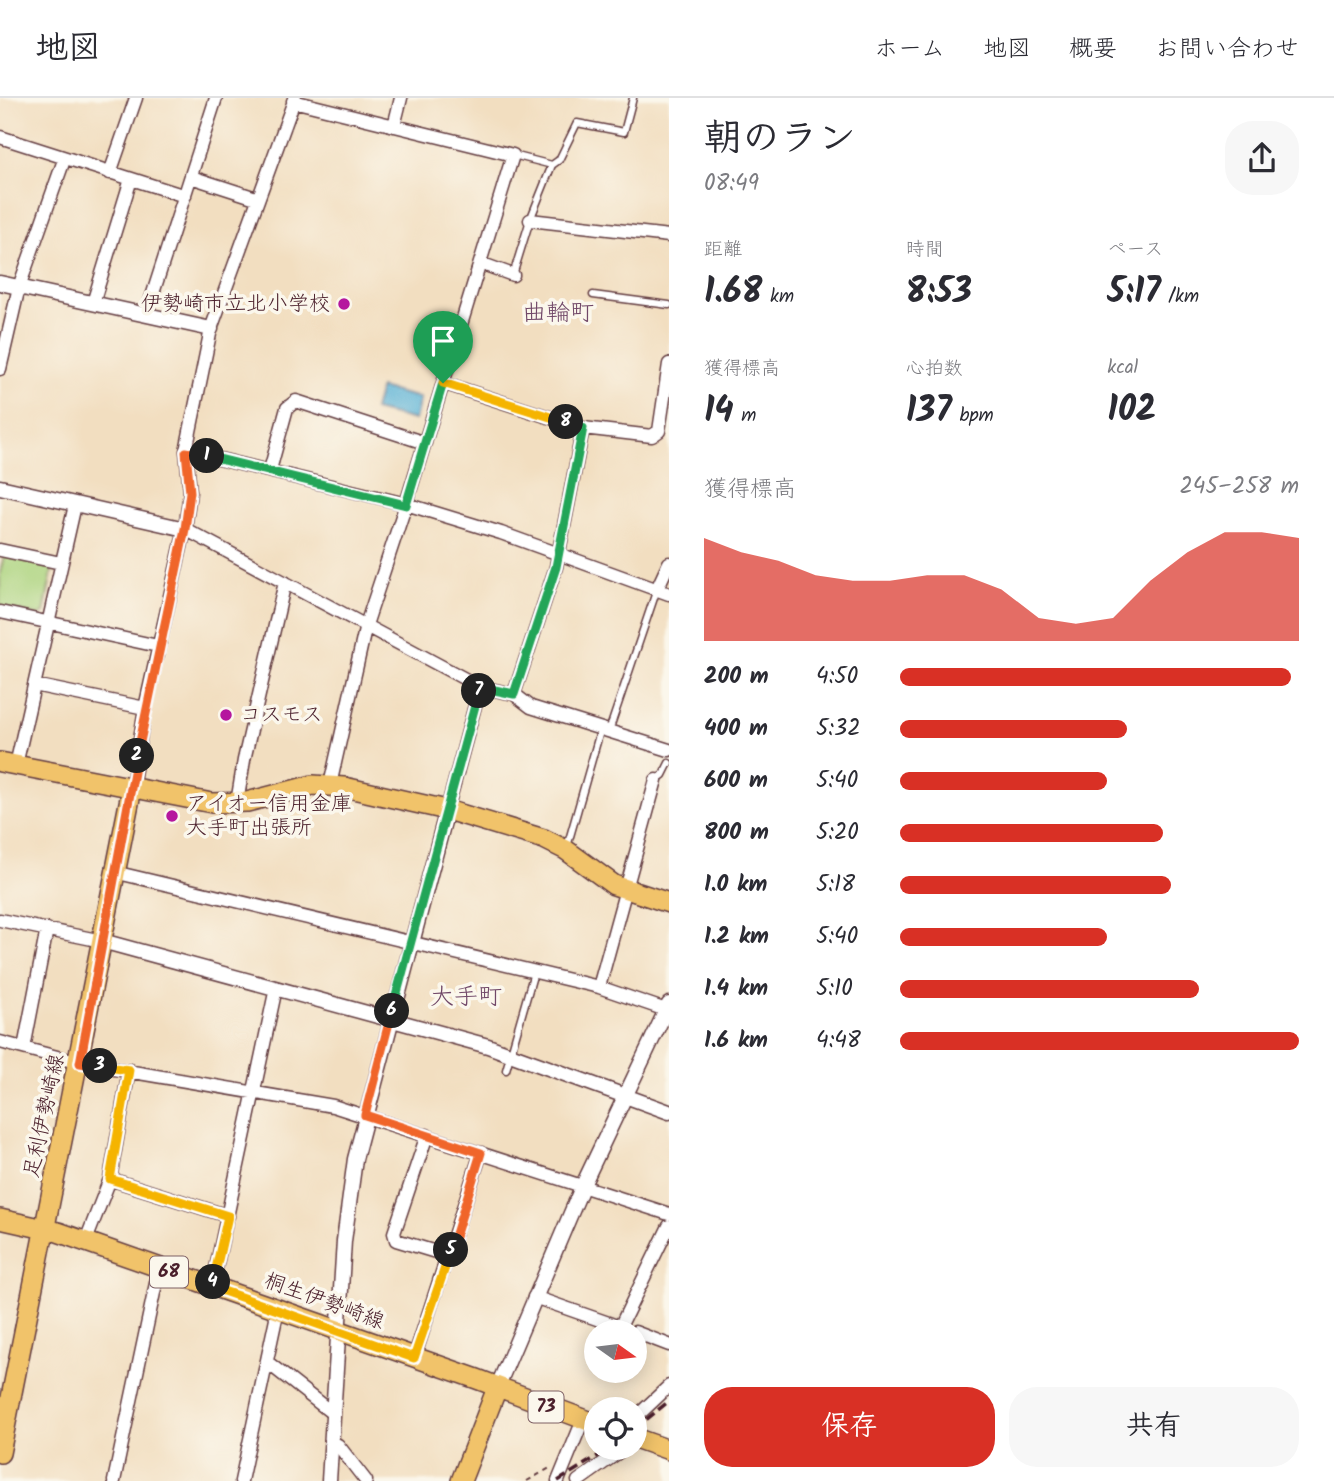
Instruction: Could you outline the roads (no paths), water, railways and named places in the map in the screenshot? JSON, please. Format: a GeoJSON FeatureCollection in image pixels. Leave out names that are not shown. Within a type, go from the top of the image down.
{"type":"FeatureCollection","features":[{"type":"Feature","properties":{"kind":"main road"},"geometry":{"type":"LineString","coordinates":[[8,763],[212,803],[237,803],[303,787],[330,785],[447,810],[544,839],[566,850],[596,874],[626,890],[669,903]]}},
{"type":"Feature","properties":{"kind":"main road","name":"足利伊勢崎線"},"geometry":{"type":"LineString","coordinates":[[0,1453],[80,1063],[132,788]]}},
{"type":"Feature","properties":{"kind":"main road","name":"桐生伊勢崎線"},"geometry":{"type":"LineString","coordinates":[[0,1219],[45,1229],[278,1308],[496,1388]]}},
{"type":"Feature","properties":{"kind":"main road"},"geometry":{"type":"LineString","coordinates":[[461,1481],[496,1388]]}},
{"type":"Feature","properties":{"kind":"main road","name":"73"},"geometry":{"type":"LineString","coordinates":[[496,1388],[584,1420]]}},
{"type":"Feature","properties":{"kind":"main road"},"geometry":{"type":"LineString","coordinates":[[647,1444],[669,1450]]}},
{"type":"Feature","properties":{"kind":"street"},"geometry":{"type":"LineString","coordinates":[[110,173],[136,98]]}},
{"type":"Feature","properties":{"kind":"street"},"geometry":{"type":"LineString","coordinates":[[146,315],[216,98]]}},
{"type":"Feature","properties":{"kind":"street"},"geometry":{"type":"LineString","coordinates":[[394,126],[401,98]]}},
{"type":"Feature","properties":{"kind":"street"},"geometry":{"type":"LineString","coordinates":[[132,788],[145,708],[185,529],[190,492],[186,452],[211,329],[256,198],[294,99],[513,155],[406,505],[366,625],[330,785]]}},
{"type":"Feature","properties":{"kind":"street"},"geometry":{"type":"LineString","coordinates":[[0,137],[64,160],[185,196]]}},
{"type":"Feature","properties":{"kind":"street"},"geometry":{"type":"LineString","coordinates":[[0,369],[19,287],[64,160]]}},
{"type":"Feature","properties":{"kind":"street"},"geometry":{"type":"LineString","coordinates":[[191,177],[256,198]]}},
{"type":"Feature","properties":{"kind":"street"},"geometry":{"type":"LineString","coordinates":[[93,303],[131,179]]}},
{"type":"Feature","properties":{"kind":"street"},"geometry":{"type":"LineString","coordinates":[[530,220],[669,236]]}},
{"type":"Feature","properties":{"kind":"street"},"geometry":{"type":"LineString","coordinates":[[480,263],[513,275]]}},
{"type":"Feature","properties":{"kind":"street"},"geometry":{"type":"LineString","coordinates":[[0,283],[211,329]]}},
{"type":"Feature","properties":{"kind":"street"},"geometry":{"type":"LineString","coordinates":[[443,383],[583,428],[652,436],[659,431],[669,364]]}},
{"type":"Feature","properties":{"kind":"street"},"geometry":{"type":"LineString","coordinates":[[270,470],[287,408],[296,401],[425,443]]}},
{"type":"Feature","properties":{"kind":"street"},"geometry":{"type":"LineString","coordinates":[[514,694],[556,567],[583,428]]}},
{"type":"Feature","properties":{"kind":"street"},"geometry":{"type":"LineString","coordinates":[[186,452],[270,470],[406,505],[557,553],[663,591],[669,563]]}},
{"type":"Feature","properties":{"kind":"street"},"geometry":{"type":"LineString","coordinates":[[0,487],[185,529],[480,687],[514,694],[531,707],[669,750]]}},
{"type":"Feature","properties":{"kind":"street"},"geometry":{"type":"LineString","coordinates":[[8,763],[34,685],[75,505]]}},
{"type":"Feature","properties":{"kind":"street"},"geometry":{"type":"LineString","coordinates":[[0,550],[61,563]]}},
{"type":"Feature","properties":{"kind":"street"},"geometry":{"type":"LineString","coordinates":[[237,803],[244,760],[285,582]]}},
{"type":"Feature","properties":{"kind":"street"},"geometry":{"type":"LineString","coordinates":[[0,612],[159,646]]}},
{"type":"Feature","properties":{"kind":"street"},"geometry":{"type":"LineString","coordinates":[[34,685],[145,708]]}},
{"type":"Feature","properties":{"kind":"street"},"geometry":{"type":"LineString","coordinates":[[329,1481],[337,1331],[348,1204],[365,1115],[480,687]]}},
{"type":"Feature","properties":{"kind":"street"},"geometry":{"type":"LineString","coordinates":[[598,987],[656,780]]}},
{"type":"Feature","properties":{"kind":"street"},"geometry":{"type":"LineString","coordinates":[[114,872],[411,941],[668,1007],[583,1185],[496,1388]]}},
{"type":"Feature","properties":{"kind":"street"},"geometry":{"type":"LineString","coordinates":[[0,920],[102,941],[511,1054],[669,1112]]}},
{"type":"Feature","properties":{"kind":"street"},"geometry":{"type":"LineString","coordinates":[[24,1048],[47,929]]}},
{"type":"Feature","properties":{"kind":"street"},"geometry":{"type":"LineString","coordinates":[[212,1287],[276,988]]}},
{"type":"Feature","properties":{"kind":"street"},"geometry":{"type":"LineString","coordinates":[[0,1042],[80,1063],[254,1092],[365,1115],[669,1214]]}},
{"type":"Feature","properties":{"kind":"street"},"geometry":{"type":"LineString","coordinates":[[85,1243],[110,1179],[129,1070]]}},
{"type":"Feature","properties":{"kind":"street"},"geometry":{"type":"LineString","coordinates":[[427,1135],[394,1233],[396,1240],[449,1256]]}},
{"type":"Feature","properties":{"kind":"street"},"geometry":{"type":"LineString","coordinates":[[414,1358],[481,1153]]}},
{"type":"Feature","properties":{"kind":"street"},"geometry":{"type":"LineString","coordinates":[[110,1179],[228,1216]]}},
{"type":"Feature","properties":{"kind":"street"},"geometry":{"type":"LineString","coordinates":[[623,1320],[669,1226]]}},
{"type":"Feature","properties":{"kind":"street"},"geometry":{"type":"LineString","coordinates":[[114,1481],[159,1269]]}},
{"type":"Feature","properties":{"kind":"street"},"geometry":{"type":"LineString","coordinates":[[534,1297],[600,1320]]}},
{"type":"Feature","properties":{"kind":"street"},"geometry":{"type":"LineString","coordinates":[[241,1481],[278,1308]]}},
{"type":"Feature","properties":{"kind":"street"},"geometry":{"type":"LineString","coordinates":[[648,1337],[669,1345]]}},
{"type":"Feature","properties":{"kind":"street"},"geometry":{"type":"LineString","coordinates":[[267,1362],[332,1413]]}},
{"type":"Feature","properties":{"kind":"street"},"geometry":{"type":"LineString","coordinates":[[647,1407],[669,1387]]}},
{"type":"Feature","properties":{"kind":"street"},"geometry":{"type":"LineString","coordinates":[[558,1481],[584,1433]]}},
{"type":"Feature","properties":{"kind":"street"},"geometry":{"type":"LineString","coordinates":[[332,1442],[338,1445],[366,1481]]}},
{"type":"Feature","properties":{"kind":"street"},"geometry":{"type":"LineString","coordinates":[[578,1481],[607,1460]]}},
{"type":"Feature","properties":{"kind":"lane"},"geometry":{"type":"LineString","coordinates":[[513,275],[530,220],[552,165],[559,160],[577,122],[624,132],[633,98]]}},
{"type":"Feature","properties":{"kind":"lane"},"geometry":{"type":"LineString","coordinates":[[513,155],[552,165]]}},
{"type":"Feature","properties":{"kind":"lane"},"geometry":{"type":"LineString","coordinates":[[593,295],[669,305]]}},
{"type":"Feature","properties":{"kind":"lane"},"geometry":{"type":"LineString","coordinates":[[566,850],[605,729],[663,591]]}},
{"type":"Feature","properties":{"kind":"lane"},"geometry":{"type":"LineString","coordinates":[[656,780],[663,775],[669,763]]}},
{"type":"Feature","properties":{"kind":"lane"},"geometry":{"type":"LineString","coordinates":[[506,1070],[534,972]]}},
{"type":"Feature","properties":{"kind":"water"},"geometry":{"type":"Polygon","coordinates":[[[380,388],[420,398],[415,420],[374,410],[380,388]]]}},
{"type":"Feature","properties":{"kind":"railway"},"geometry":{"type":"LineString","coordinates":[[647,1419],[669,1401]]}},
{"type":"Feature","properties":{"kind":"railway"},"geometry":{"type":"LineString","coordinates":[[558,1481],[591,1460]]}},
{"type":"Feature","properties":{"kind":"place","name":"伊勢崎市立北小学校"},"geometry":{"type":"Point","coordinates":[344,304]}},
{"type":"Feature","properties":{"kind":"place","name":"コスモス"},"geometry":{"type":"Point","coordinates":[226,715]}},
{"type":"Feature","properties":{"kind":"place","name":"アイオー信用金庫 大手町出張所"},"geometry":{"type":"Point","coordinates":[172,816]}},
{"type":"Feature","properties":{"kind":"district","name":"曲輪町"},"geometry":{"type":"Point","coordinates":[558,313]}},
{"type":"Feature","properties":{"kind":"district","name":"大手町"},"geometry":{"type":"Point","coordinates":[466,997]}}]}
